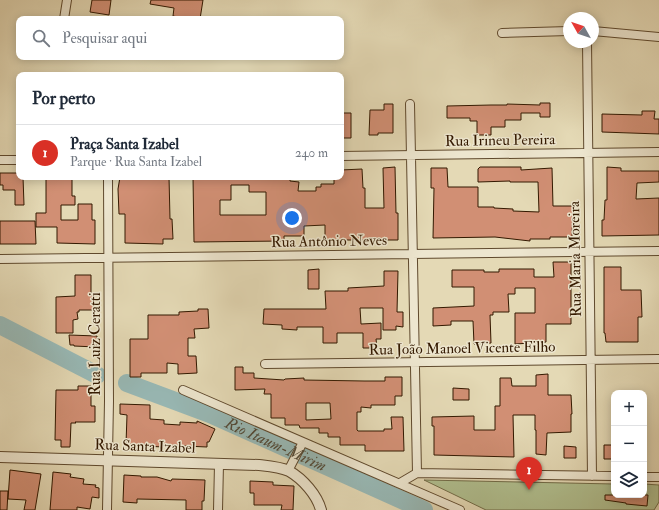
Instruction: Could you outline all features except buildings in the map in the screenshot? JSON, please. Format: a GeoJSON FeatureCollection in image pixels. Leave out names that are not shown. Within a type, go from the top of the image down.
{"type":"FeatureCollection","features":[{"type":"Feature","properties":{"kind":"street"},"geometry":{"type":"LineString","coordinates":[[64,16],[67,0]]}},
{"type":"Feature","properties":{"kind":"street"},"geometry":{"type":"LineString","coordinates":[[502,32],[563,31]]}},
{"type":"Feature","properties":{"kind":"street"},"geometry":{"type":"LineString","coordinates":[[599,31],[659,36]]}},
{"type":"Feature","properties":{"kind":"street","name":"Rua Maria Moreira"},"geometry":{"type":"LineString","coordinates":[[587,48],[592,476]]}},
{"type":"Feature","properties":{"kind":"street"},"geometry":{"type":"LineString","coordinates":[[410,104],[418,473]]}},
{"type":"Feature","properties":{"kind":"street","name":"Rua Irineu Pereira"},"geometry":{"type":"LineString","coordinates":[[344,156],[659,152]]}},
{"type":"Feature","properties":{"kind":"street"},"geometry":{"type":"LineString","coordinates":[[0,160],[16,160]]}},
{"type":"Feature","properties":{"kind":"street","name":"Rua Luiz Ceratti"},"geometry":{"type":"LineString","coordinates":[[107,510],[109,460],[108,180]]}},
{"type":"Feature","properties":{"kind":"street","name":"Rua Antônio Neves"},"geometry":{"type":"LineString","coordinates":[[0,259],[659,251]]}},
{"type":"Feature","properties":{"kind":"street","name":"Rua João Manoel Vicente Filho"},"geometry":{"type":"LineString","coordinates":[[265,364],[659,359]]}},
{"type":"Feature","properties":{"kind":"street"},"geometry":{"type":"LineString","coordinates":[[183,390],[460,510]]}},
{"type":"Feature","properties":{"kind":"street"},"geometry":{"type":"LineString","coordinates":[[303,442],[288,471],[298,478],[314,495],[321,510]]}},
{"type":"Feature","properties":{"kind":"street","name":"Rua Santa Izabel"},"geometry":{"type":"LineString","coordinates":[[0,457],[258,465],[275,467],[288,471]]}},
{"type":"Feature","properties":{"kind":"street"},"geometry":{"type":"LineString","coordinates":[[218,510],[219,464]]}},
{"type":"Feature","properties":{"kind":"street"},"geometry":{"type":"LineString","coordinates":[[400,483],[418,473],[611,476]]}},
{"type":"Feature","properties":{"kind":"street"},"geometry":{"type":"LineString","coordinates":[[647,477],[659,477]]}},
{"type":"Feature","properties":{"kind":"green space"},"geometry":{"type":"Polygon","coordinates":[[[424,480],[611,484],[611,498],[647,498],[647,484],[659,485],[659,502],[654,510],[486,510],[424,480]]]}},
{"type":"Feature","properties":{"kind":"waterway","name":"Rio Itaum-Mirim"},"geometry":{"type":"LineString","coordinates":[[0,325],[97,375]]}},
{"type":"Feature","properties":{"kind":"waterway","name":"Rio Itaum-Mirim"},"geometry":{"type":"LineString","coordinates":[[127,383],[210,414],[424,510]]}},
{"type":"Feature","properties":{"kind":"place","name":"Praça Santa Izabel"},"geometry":{"type":"Point","coordinates":[529,490]}}]}
